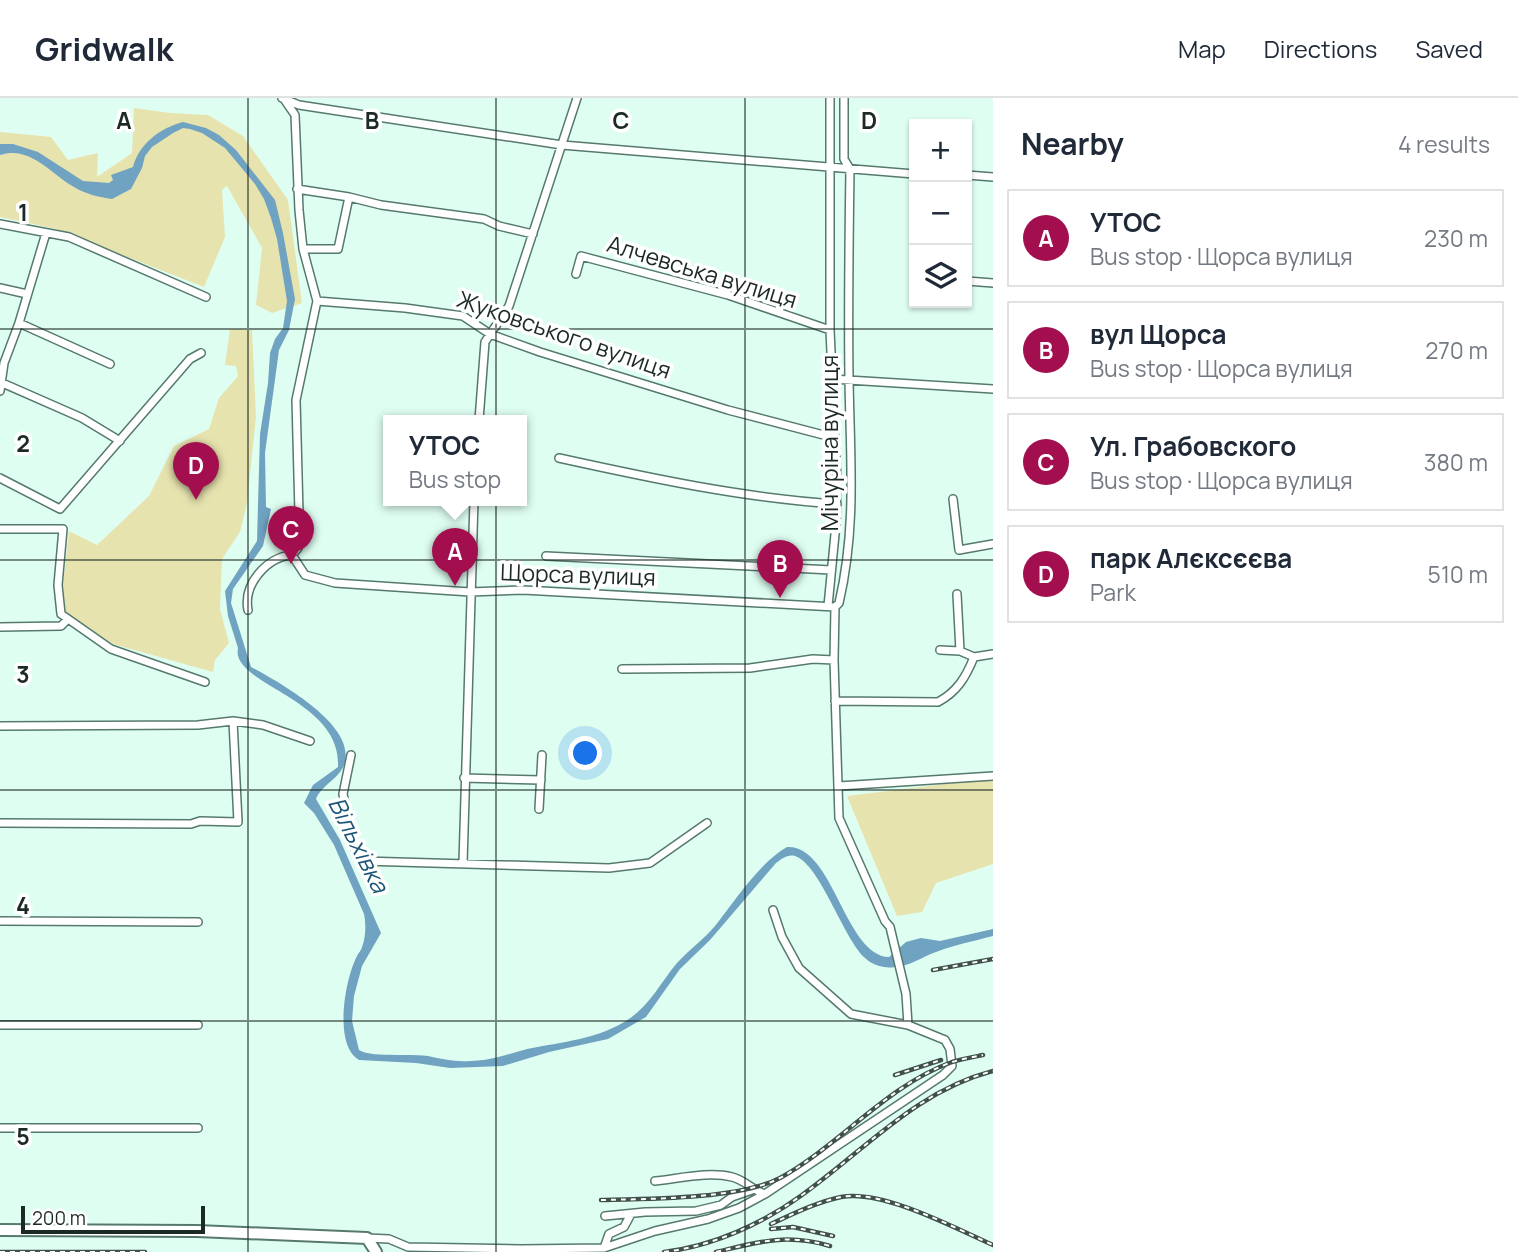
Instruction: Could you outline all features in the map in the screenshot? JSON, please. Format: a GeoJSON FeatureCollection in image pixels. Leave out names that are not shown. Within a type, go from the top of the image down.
{"type":"FeatureCollection","features":[{"type":"Feature","properties":{"kind":"main road"},"geometry":{"type":"LineString","coordinates":[[0,1230],[197,1231],[367,1238],[376,1252]]}},
{"type":"Feature","properties":{"kind":"street"},"geometry":{"type":"LineString","coordinates":[[283,98],[299,105],[562,145],[909,174]]}},
{"type":"Feature","properties":{"kind":"street"},"geometry":{"type":"LineString","coordinates":[[248,610],[246,598],[263,568],[280,556],[292,555],[298,548],[296,400],[317,301],[303,249],[297,189],[295,115],[283,98]]}},
{"type":"Feature","properties":{"kind":"street"},"geometry":{"type":"LineString","coordinates":[[479,415],[485,342],[509,306],[577,98]]}},
{"type":"Feature","properties":{"kind":"street","name":"Мічуріна вулиця"},"geometry":{"type":"LineString","coordinates":[[830,98],[830,330],[837,504],[831,570],[831,606],[839,818],[890,927],[906,994],[908,1025]]}},
{"type":"Feature","properties":{"kind":"street","name":"Мічуріна вулиця"},"geometry":{"type":"LineString","coordinates":[[831,606],[839,603],[848,561],[852,509],[849,169],[844,159],[844,98]]}},
{"type":"Feature","properties":{"kind":"street"},"geometry":{"type":"LineString","coordinates":[[972,175],[993,177]]}},
{"type":"Feature","properties":{"kind":"street"},"geometry":{"type":"LineString","coordinates":[[297,189],[381,205],[484,219],[499,226],[533,234]]}},
{"type":"Feature","properties":{"kind":"street"},"geometry":{"type":"LineString","coordinates":[[303,249],[338,249],[349,197]]}},
{"type":"Feature","properties":{"kind":"street"},"geometry":{"type":"LineString","coordinates":[[0,224],[69,237],[206,297]]}},
{"type":"Feature","properties":{"kind":"street"},"geometry":{"type":"LineString","coordinates":[[46,233],[4,363],[1,385],[82,418],[120,441]]}},
{"type":"Feature","properties":{"kind":"street","name":"Алчевська вулиця"},"geometry":{"type":"LineString","coordinates":[[576,274],[581,256],[728,295],[830,330]]}},
{"type":"Feature","properties":{"kind":"street"},"geometry":{"type":"LineString","coordinates":[[972,281],[993,283]]}},
{"type":"Feature","properties":{"kind":"street"},"geometry":{"type":"LineString","coordinates":[[0,288],[27,294]]}},
{"type":"Feature","properties":{"kind":"street","name":"Жуковського вулиця"},"geometry":{"type":"LineString","coordinates":[[317,301],[463,316],[490,334],[728,410],[835,438]]}},
{"type":"Feature","properties":{"kind":"street"},"geometry":{"type":"LineString","coordinates":[[19,323],[110,365]]}},
{"type":"Feature","properties":{"kind":"street"},"geometry":{"type":"LineString","coordinates":[[0,478],[60,509],[190,359],[201,353]]}},
{"type":"Feature","properties":{"kind":"street"},"geometry":{"type":"LineString","coordinates":[[832,379],[993,388]]}},
{"type":"Feature","properties":{"kind":"street"},"geometry":{"type":"LineString","coordinates":[[559,458],[793,502],[837,504]]}},
{"type":"Feature","properties":{"kind":"street"},"geometry":{"type":"LineString","coordinates":[[953,499],[959,550],[993,544]]}},
{"type":"Feature","properties":{"kind":"street"},"geometry":{"type":"LineString","coordinates":[[463,863],[474,506]]}},
{"type":"Feature","properties":{"kind":"street"},"geometry":{"type":"LineString","coordinates":[[0,529],[63,529],[58,585],[61,614],[111,649],[205,682]]}},
{"type":"Feature","properties":{"kind":"street","name":"Щорса вулиця"},"geometry":{"type":"LineString","coordinates":[[292,555],[305,575],[317,580],[470,592],[523,590],[831,606]]}},
{"type":"Feature","properties":{"kind":"street"},"geometry":{"type":"LineString","coordinates":[[546,556],[831,570]]}},
{"type":"Feature","properties":{"kind":"street"},"geometry":{"type":"LineString","coordinates":[[957,594],[960,651]]}},
{"type":"Feature","properties":{"kind":"street"},"geometry":{"type":"LineString","coordinates":[[0,627],[61,625],[67,620]]}},
{"type":"Feature","properties":{"kind":"street"},"geometry":{"type":"LineString","coordinates":[[940,650],[960,651],[974,657],[993,654]]}},
{"type":"Feature","properties":{"kind":"street"},"geometry":{"type":"LineString","coordinates":[[835,701],[938,702],[952,695],[957,689],[974,657]]}},
{"type":"Feature","properties":{"kind":"street"},"geometry":{"type":"LineString","coordinates":[[622,669],[750,668],[813,659],[834,660]]}},
{"type":"Feature","properties":{"kind":"street"},"geometry":{"type":"LineString","coordinates":[[0,823],[191,824],[200,821],[238,821],[233,721]]}},
{"type":"Feature","properties":{"kind":"street"},"geometry":{"type":"LineString","coordinates":[[0,726],[198,725],[233,721],[263,725],[310,741]]}},
{"type":"Feature","properties":{"kind":"street"},"geometry":{"type":"LineString","coordinates":[[351,755],[342,794],[354,847],[363,861],[609,868],[650,863],[707,823]]}},
{"type":"Feature","properties":{"kind":"street"},"geometry":{"type":"LineString","coordinates":[[540,809],[542,755]]}},
{"type":"Feature","properties":{"kind":"street"},"geometry":{"type":"LineString","coordinates":[[839,786],[993,776]]}},
{"type":"Feature","properties":{"kind":"street"},"geometry":{"type":"LineString","coordinates":[[464,778],[541,780]]}},
{"type":"Feature","properties":{"kind":"street"},"geometry":{"type":"LineString","coordinates":[[367,1238],[389,1240],[408,1247],[604,1248],[654,1231],[708,1219],[739,1208],[765,1194],[943,1075],[952,1066],[950,1049],[945,1040],[908,1025],[851,1014],[799,968],[782,937],[773,910]]}},
{"type":"Feature","properties":{"kind":"street"},"geometry":{"type":"LineString","coordinates":[[0,921],[198,922]]}},
{"type":"Feature","properties":{"kind":"street"},"geometry":{"type":"LineString","coordinates":[[0,1025],[198,1025]]}},
{"type":"Feature","properties":{"kind":"street"},"geometry":{"type":"LineString","coordinates":[[0,1128],[198,1128]]}},
{"type":"Feature","properties":{"kind":"street"},"geometry":{"type":"LineString","coordinates":[[654,1181],[730,1176],[743,1180],[752,1190],[765,1194]]}},
{"type":"Feature","properties":{"kind":"street"},"geometry":{"type":"LineString","coordinates":[[605,1216],[696,1211],[721,1205],[732,1197],[752,1190]]}},
{"type":"Feature","properties":{"kind":"street"},"geometry":{"type":"LineString","coordinates":[[604,1248],[609,1234],[624,1227],[631,1214]]}},
{"type":"Feature","properties":{"kind":"shaded area"},"geometry":{"type":"Polygon","coordinates":[[[134,108],[208,115],[243,136],[288,200],[302,303],[272,313],[256,305],[262,248],[227,186],[222,190],[225,237],[204,287],[56,229],[0,217],[0,132],[51,137],[68,160],[98,153],[97,177],[132,153],[134,108]]]}},
{"type":"Feature","properties":{"kind":"shaded area"},"geometry":{"type":"Polygon","coordinates":[[[230,329],[252,330],[256,417],[247,503],[240,532],[222,559],[220,609],[229,643],[215,660],[213,672],[113,644],[65,612],[63,585],[69,531],[97,545],[149,496],[174,446],[209,429],[219,398],[238,376],[236,366],[225,365],[230,329]]]}},
{"type":"Feature","properties":{"kind":"shaded area"},"geometry":{"type":"Polygon","coordinates":[[[993,778],[993,864],[936,883],[922,912],[897,916],[847,796],[993,778]]]}},
{"type":"Feature","properties":{"kind":"water"},"geometry":{"type":"Polygon","coordinates":[[[183,122],[206,128],[236,150],[275,200],[283,233],[295,299],[289,330],[279,350],[265,453],[266,507],[271,509],[263,546],[233,589],[231,603],[251,667],[312,706],[327,719],[345,747],[343,767],[316,799],[340,840],[381,933],[362,966],[354,996],[352,1021],[359,1050],[372,1054],[420,1055],[454,1061],[477,1061],[580,1039],[617,1026],[643,1007],[677,963],[715,926],[757,872],[787,847],[803,851],[816,863],[861,939],[874,952],[889,957],[906,942],[921,938],[940,941],[993,929],[993,936],[900,966],[875,964],[865,958],[848,935],[813,872],[804,862],[790,856],[776,863],[710,940],[680,969],[646,1017],[608,1039],[549,1052],[503,1066],[450,1068],[359,1060],[351,1052],[346,1041],[344,1011],[349,980],[364,939],[364,914],[334,845],[314,813],[304,803],[313,785],[338,767],[335,744],[323,725],[306,709],[251,673],[240,661],[228,616],[225,591],[257,541],[260,434],[270,353],[283,328],[287,301],[277,239],[264,199],[225,148],[202,133],[190,129],[183,128],[152,147],[145,156],[131,189],[112,199],[78,189],[31,157],[11,153],[0,155],[0,144],[13,144],[38,152],[83,181],[109,183],[113,180],[111,175],[133,167],[140,151],[152,138],[166,128],[183,122]]]}},
{"type":"Feature","properties":{"kind":"railway"},"geometry":{"type":"LineString","coordinates":[[933,970],[993,959]]}},
{"type":"Feature","properties":{"kind":"railway"},"geometry":{"type":"LineString","coordinates":[[601,1200],[718,1194],[763,1185],[802,1165],[906,1086],[952,1062],[983,1055]]}},
{"type":"Feature","properties":{"kind":"railway"},"geometry":{"type":"LineString","coordinates":[[895,1075],[941,1060]]}},
{"type":"Feature","properties":{"kind":"railway"},"geometry":{"type":"LineString","coordinates":[[664,1252],[701,1245],[754,1224],[802,1195],[915,1107],[965,1080],[993,1071]]}},
{"type":"Feature","properties":{"kind":"railway"},"geometry":{"type":"LineString","coordinates":[[771,1224],[823,1202],[858,1196],[897,1204],[993,1245]]}},
{"type":"Feature","properties":{"kind":"railway"},"geometry":{"type":"LineString","coordinates":[[771,1229],[793,1227],[833,1236]]}},
{"type":"Feature","properties":{"kind":"railway"},"geometry":{"type":"LineString","coordinates":[[716,1252],[773,1240],[800,1240],[830,1246]]}},
{"type":"Feature","properties":{"kind":"railway"},"geometry":{"type":"LineString","coordinates":[[0,1252],[145,1252]]}},
{"type":"Feature","properties":{"kind":"place","name":"парк Алєксєєва"},"geometry":{"type":"Point","coordinates":[196,500]}},
{"type":"Feature","properties":{"kind":"place","name":"Ул. Грабовского"},"geometry":{"type":"Point","coordinates":[291,564]}},
{"type":"Feature","properties":{"kind":"place","name":"УТОС"},"geometry":{"type":"Point","coordinates":[455,586]}},
{"type":"Feature","properties":{"kind":"place","name":"вул Щорса"},"geometry":{"type":"Point","coordinates":[780,598]}},
{"type":"Feature","properties":{"kind":"water label","name":"Вільхівка"},"geometry":{"type":"Point","coordinates":[358,845]}}]}
